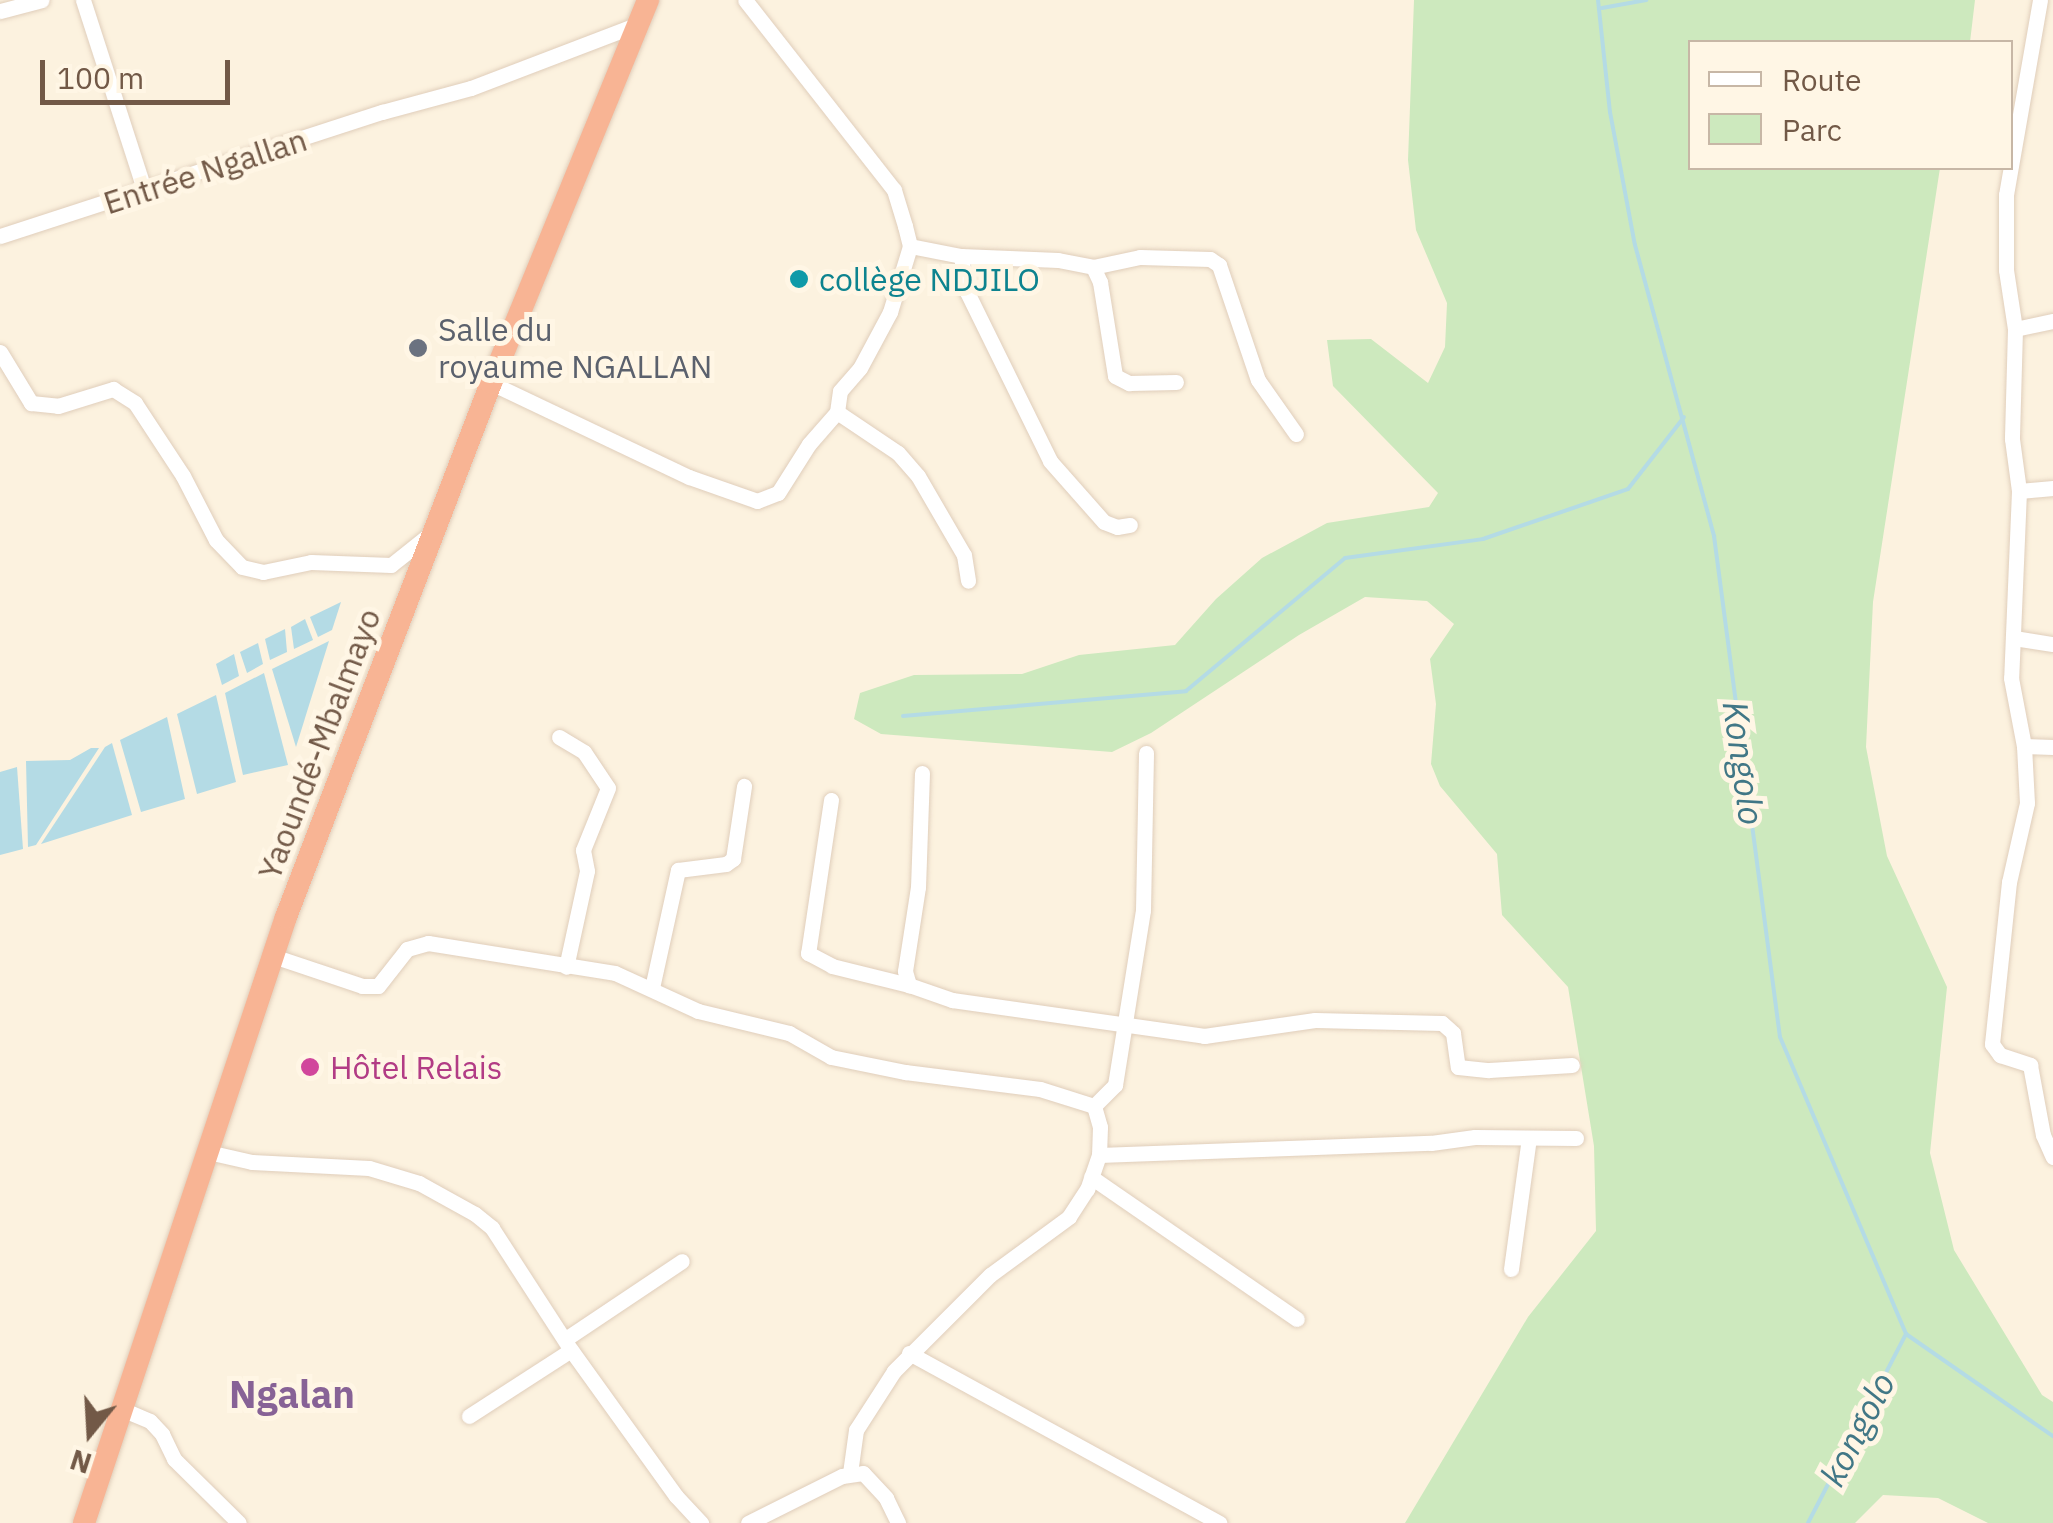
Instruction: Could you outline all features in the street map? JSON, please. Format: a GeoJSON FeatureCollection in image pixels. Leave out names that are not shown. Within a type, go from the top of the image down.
{"type":"FeatureCollection","features":[{"type":"Feature","properties":{"kind":"highway","name":"Yaoundé-Mbalmayo"},"geometry":{"type":"LineString","coordinates":[[84,1523],[273,956],[491,383],[648,0]]}},
{"type":"Feature","properties":{"kind":"street"},"geometry":{"type":"LineString","coordinates":[[0,12],[42,0]]}},
{"type":"Feature","properties":{"kind":"street"},"geometry":{"type":"LineString","coordinates":[[83,0],[146,192]]}},
{"type":"Feature","properties":{"kind":"street"},"geometry":{"type":"LineString","coordinates":[[491,383],[689,476],[757,501],[778,493],[809,444],[836,412],[840,391],[860,368],[890,312],[910,246],[894,190],[744,0]]}},
{"type":"Feature","properties":{"kind":"street"},"geometry":{"type":"LineString","coordinates":[[2013,154],[2040,0]]}},
{"type":"Feature","properties":{"kind":"street","name":"Entrée Ngallan"},"geometry":{"type":"LineString","coordinates":[[0,236],[554,60],[636,25]]}},
{"type":"Feature","properties":{"kind":"street"},"geometry":{"type":"LineString","coordinates":[[2010,170],[2006,194],[2006,270],[2015,329],[2012,439],[2019,491],[2011,678],[2024,746],[2027,803],[2010,882],[1992,1044],[2000,1055],[2030,1065],[2043,1135],[2053,1157]]}},
{"type":"Feature","properties":{"kind":"street"},"geometry":{"type":"LineString","coordinates":[[910,246],[961,256],[1058,260],[1093,266],[1140,257],[1200,256],[1218,265],[1258,380],[1296,434]]}},
{"type":"Feature","properties":{"kind":"street"},"geometry":{"type":"LineString","coordinates":[[961,256],[967,292],[1050,461],[1104,522],[1116,527],[1130,525]]}},
{"type":"Feature","properties":{"kind":"street"},"geometry":{"type":"LineString","coordinates":[[1093,266],[1100,282],[1115,376],[1129,384],[1176,382]]}},
{"type":"Feature","properties":{"kind":"street"},"geometry":{"type":"LineString","coordinates":[[2015,329],[2053,321]]}},
{"type":"Feature","properties":{"kind":"street"},"geometry":{"type":"LineString","coordinates":[[0,352],[31,403],[58,406],[113,389],[135,403],[183,476],[216,540],[242,566],[263,572],[311,562],[391,565],[440,524]]}},
{"type":"Feature","properties":{"kind":"street"},"geometry":{"type":"LineString","coordinates":[[836,412],[898,453],[918,476],[964,555],[968,581]]}},
{"type":"Feature","properties":{"kind":"street"},"geometry":{"type":"LineString","coordinates":[[2019,491],[2053,488]]}},
{"type":"Feature","properties":{"kind":"street"},"geometry":{"type":"LineString","coordinates":[[2014,638],[2053,644]]}},
{"type":"Feature","properties":{"kind":"street"},"geometry":{"type":"LineString","coordinates":[[559,737],[584,752],[608,788],[583,850],[586,870],[566,966]]}},
{"type":"Feature","properties":{"kind":"street"},"geometry":{"type":"LineString","coordinates":[[2024,746],[2053,748]]}},
{"type":"Feature","properties":{"kind":"street"},"geometry":{"type":"LineString","coordinates":[[1094,1106],[1114,1084],[1143,910],[1146,753]]}},
{"type":"Feature","properties":{"kind":"street"},"geometry":{"type":"LineString","coordinates":[[909,985],[905,971],[918,887],[922,774]]}},
{"type":"Feature","properties":{"kind":"street"},"geometry":{"type":"LineString","coordinates":[[652,988],[678,870],[726,864],[733,859],[744,786]]}},
{"type":"Feature","properties":{"kind":"street"},"geometry":{"type":"LineString","coordinates":[[831,800],[808,953],[832,966],[952,1000],[1204,1036],[1315,1020],[1442,1023],[1453,1033],[1458,1067],[1490,1070],[1572,1065]]}},
{"type":"Feature","properties":{"kind":"street"},"geometry":{"type":"LineString","coordinates":[[273,956],[362,986],[378,986],[407,950],[428,943],[615,973],[698,1012],[789,1034],[831,1057],[905,1072],[1040,1089],[1094,1106]]}},
{"type":"Feature","properties":{"kind":"street"},"geometry":{"type":"LineString","coordinates":[[850,1473],[856,1430],[878,1390],[909,1353],[990,1275],[1068,1217],[1099,1155],[1100,1127],[1094,1106]]}},
{"type":"Feature","properties":{"kind":"street"},"geometry":{"type":"LineString","coordinates":[[1511,1269],[1529,1138]]}},
{"type":"Feature","properties":{"kind":"street"},"geometry":{"type":"LineString","coordinates":[[1099,1155],[1576,1138]]}},
{"type":"Feature","properties":{"kind":"street"},"geometry":{"type":"LineString","coordinates":[[208,1152],[252,1162],[369,1168],[448,1197],[492,1228],[676,1496],[702,1523]]}},
{"type":"Feature","properties":{"kind":"street"},"geometry":{"type":"LineString","coordinates":[[1091,1177],[1297,1320]]}},
{"type":"Feature","properties":{"kind":"street"},"geometry":{"type":"LineString","coordinates":[[469,1416],[682,1261]]}},
{"type":"Feature","properties":{"kind":"street"},"geometry":{"type":"LineString","coordinates":[[909,1353],[1220,1523]]}},
{"type":"Feature","properties":{"kind":"street"},"geometry":{"type":"LineString","coordinates":[[124,1410],[150,1421],[162,1434],[174,1459],[239,1523]]}},
{"type":"Feature","properties":{"kind":"street"},"geometry":{"type":"LineString","coordinates":[[748,1523],[850,1473],[864,1473],[886,1498],[898,1523]]}},
{"type":"Feature","properties":{"kind":"green space"},"geometry":{"type":"Polygon","coordinates":[[[1414,0],[1975,0],[1970,40],[1688,40],[1688,170],[1940,170],[1873,602],[1866,747],[1887,856],[1947,987],[1930,1153],[1954,1250],[2042,1395],[2053,1402],[2053,1523],[1988,1523],[1938,1498],[1883,1495],[1855,1523],[1405,1523],[1528,1317],[1596,1231],[1594,1146],[1568,987],[1502,915],[1497,854],[1440,786],[1431,764],[1436,704],[1430,659],[1454,624],[1427,601],[1365,597],[1299,635],[1151,733],[1112,752],[881,734],[854,719],[860,693],[914,675],[1022,674],[1079,655],[1175,645],[1216,599],[1262,558],[1327,523],[1429,507],[1438,493],[1333,386],[1327,340],[1371,339],[1428,383],[1445,347],[1447,303],[1416,230],[1408,160],[1414,0]]]}},
{"type":"Feature","properties":{"kind":"water"},"geometry":{"type":"Polygon","coordinates":[[[341,602],[332,630],[318,637],[310,617],[341,602]]]}},
{"type":"Feature","properties":{"kind":"water"},"geometry":{"type":"Polygon","coordinates":[[[305,619],[313,640],[294,649],[291,627],[305,619]]]}},
{"type":"Feature","properties":{"kind":"water"},"geometry":{"type":"Polygon","coordinates":[[[285,629],[287,652],[270,660],[265,639],[285,629]]]}},
{"type":"Feature","properties":{"kind":"water"},"geometry":{"type":"Polygon","coordinates":[[[329,641],[296,747],[272,669],[329,641]]]}},
{"type":"Feature","properties":{"kind":"water"},"geometry":{"type":"Polygon","coordinates":[[[258,643],[263,664],[247,673],[240,652],[258,643]]]}},
{"type":"Feature","properties":{"kind":"water"},"geometry":{"type":"Polygon","coordinates":[[[234,654],[239,676],[222,685],[216,664],[234,654]]]}},
{"type":"Feature","properties":{"kind":"water"},"geometry":{"type":"Polygon","coordinates":[[[264,673],[288,765],[243,775],[225,693],[264,673]]]}},
{"type":"Feature","properties":{"kind":"water"},"geometry":{"type":"Polygon","coordinates":[[[216,695],[236,782],[197,794],[177,714],[216,695]]]}},
{"type":"Feature","properties":{"kind":"water"},"geometry":{"type":"Polygon","coordinates":[[[167,717],[185,799],[141,812],[120,740],[167,717]]]}},
{"type":"Feature","properties":{"kind":"water"},"geometry":{"type":"Polygon","coordinates":[[[112,743],[132,815],[41,844],[105,747],[112,743]]]}},
{"type":"Feature","properties":{"kind":"water"},"geometry":{"type":"Polygon","coordinates":[[[91,748],[99,748],[36,845],[28,847],[26,761],[70,760],[91,748]]]}},
{"type":"Feature","properties":{"kind":"water"},"geometry":{"type":"Polygon","coordinates":[[[17,767],[23,849],[0,855],[0,772],[17,767]]]}},
{"type":"Feature","properties":{"kind":"waterway","name":"Kongolo"},"geometry":{"type":"LineString","coordinates":[[1598,0],[1610,112],[1635,245],[1714,536],[1780,1037],[1906,1334],[2053,1436]]}},
{"type":"Feature","properties":{"kind":"waterway"},"geometry":{"type":"LineString","coordinates":[[1602,8],[1646,0]]}},
{"type":"Feature","properties":{"kind":"waterway"},"geometry":{"type":"LineString","coordinates":[[903,716],[1186,691],[1345,558],[1483,539],[1628,489],[1684,417]]}},
{"type":"Feature","properties":{"kind":"waterway","name":"kongolo"},"geometry":{"type":"LineString","coordinates":[[1808,1523],[1906,1334]]}},
{"type":"Feature","properties":{"kind":"place","name":"collège NDJILO"},"geometry":{"type":"Point","coordinates":[799,279]}},
{"type":"Feature","properties":{"kind":"place","name":"Salle du royaume NGALLAN"},"geometry":{"type":"Point","coordinates":[418,348]}},
{"type":"Feature","properties":{"kind":"place","name":"Hôtel Relais"},"geometry":{"type":"Point","coordinates":[310,1067]}},
{"type":"Feature","properties":{"kind":"district","name":"Ngalan"},"geometry":{"type":"Point","coordinates":[292,1394]}}]}
